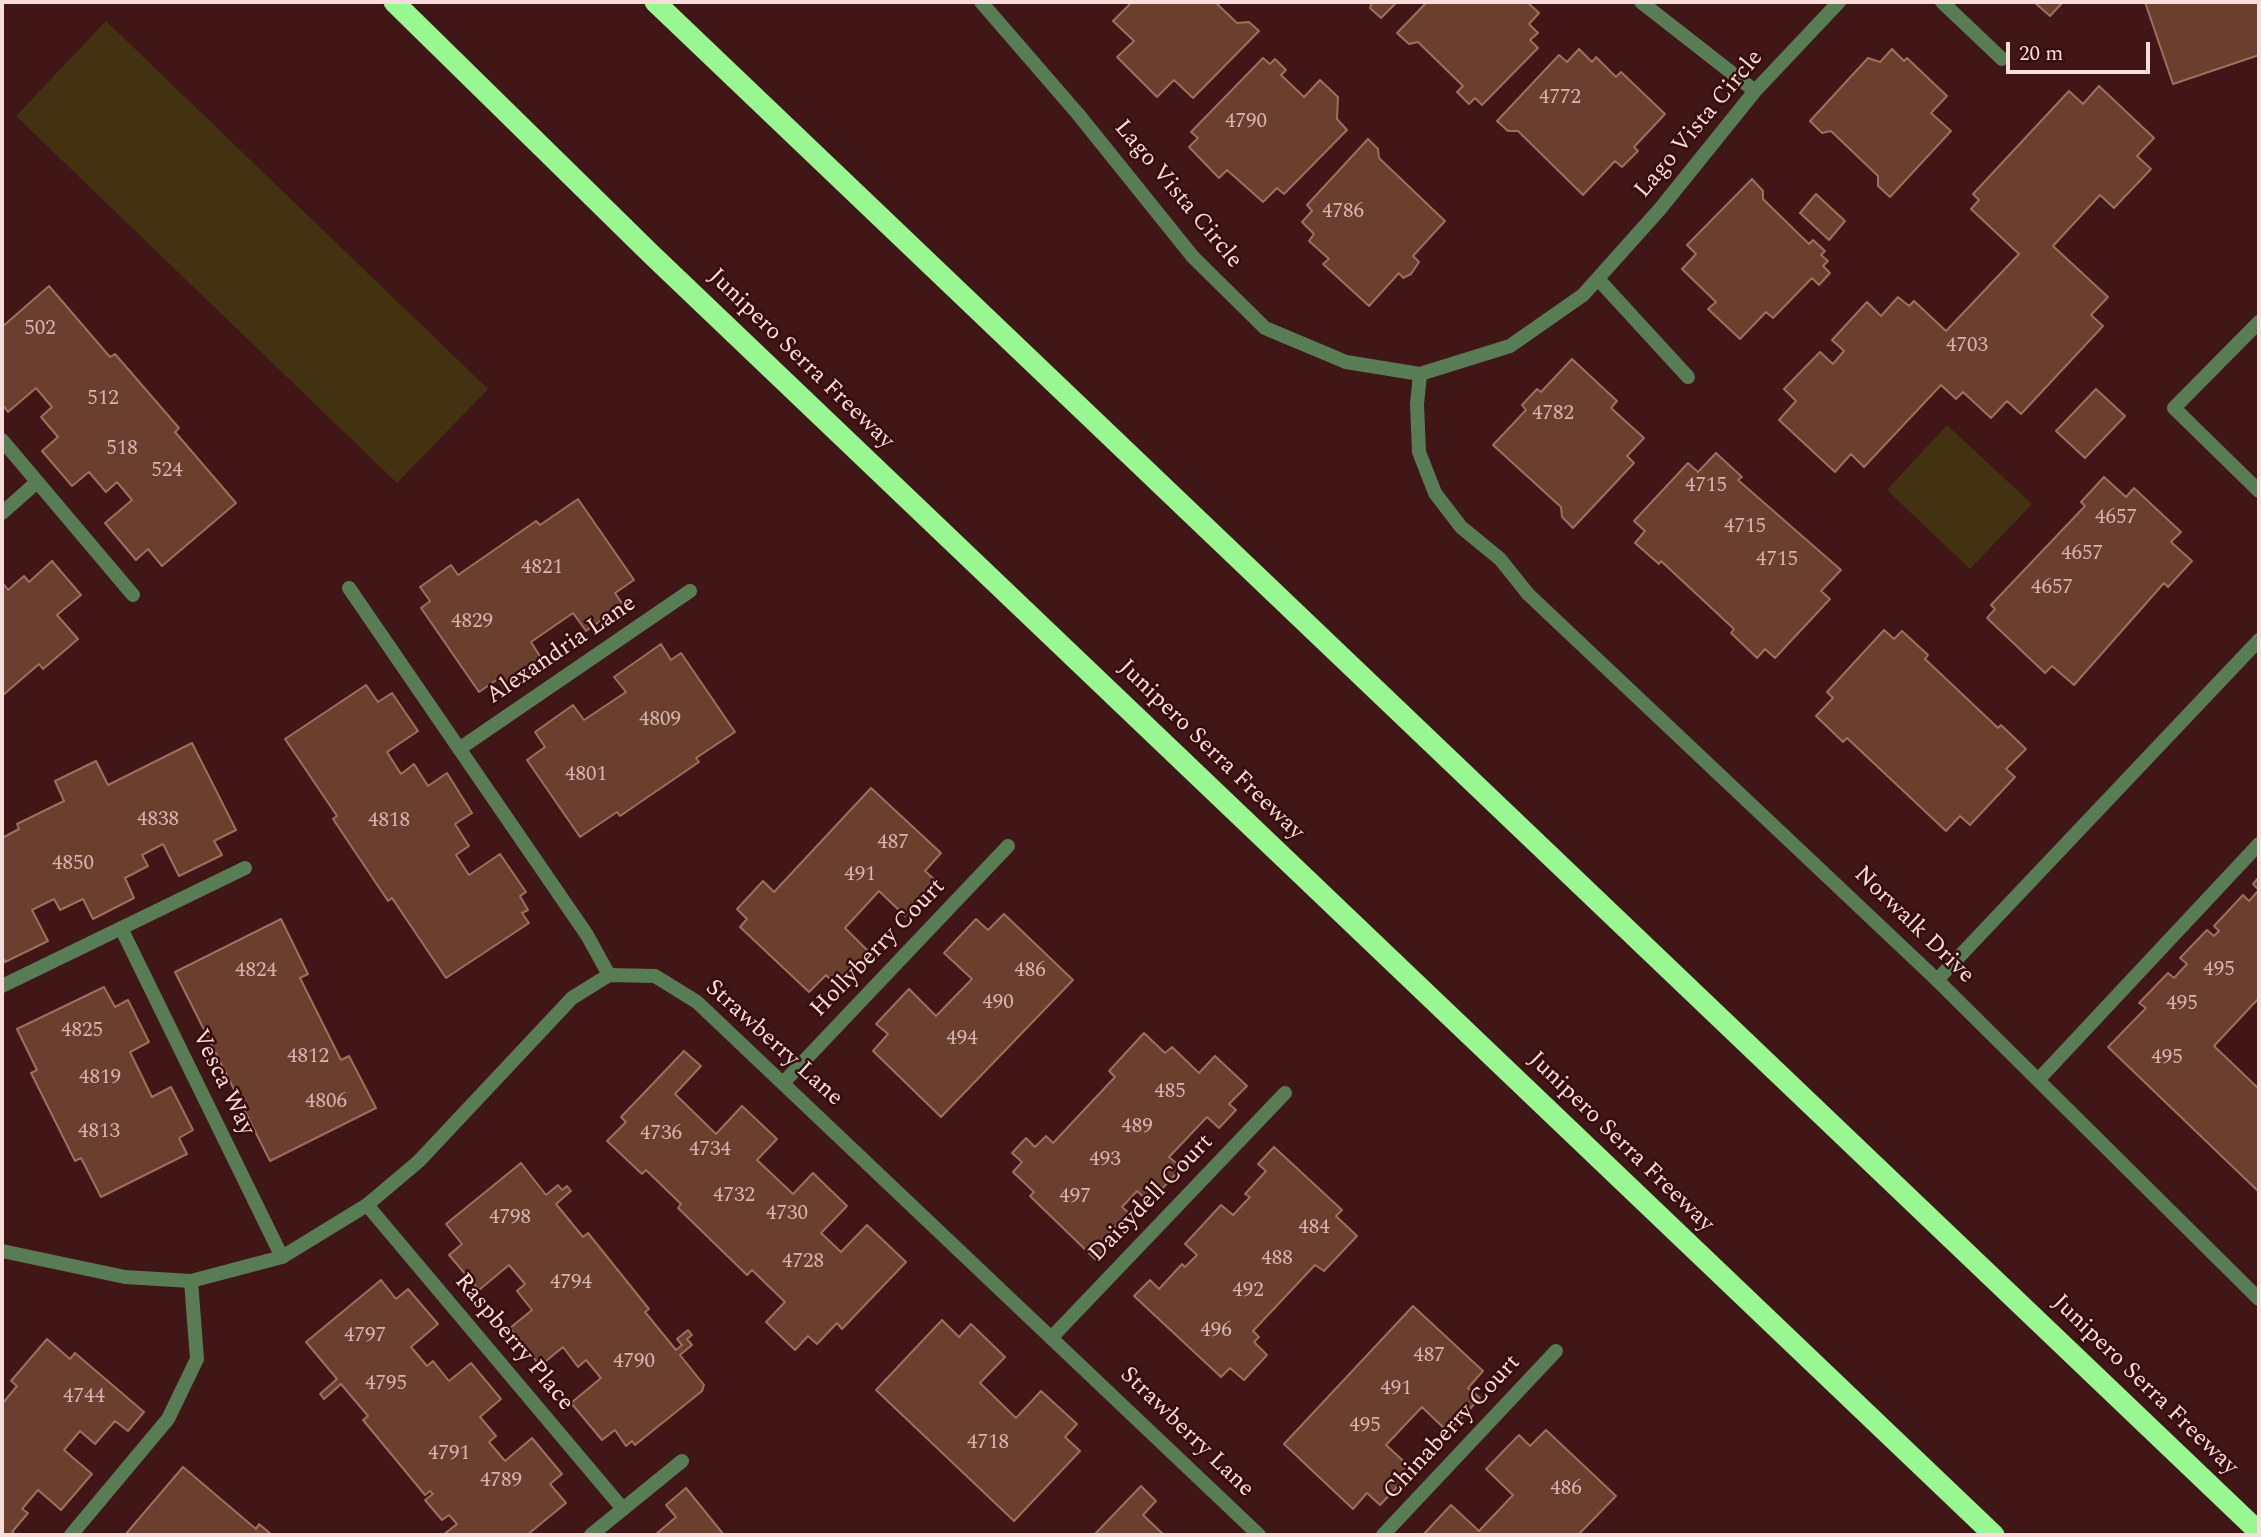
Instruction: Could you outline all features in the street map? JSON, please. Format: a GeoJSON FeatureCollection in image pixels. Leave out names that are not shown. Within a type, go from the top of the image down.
{"type":"FeatureCollection","features":[{"type":"Feature","properties":{"kind":"highway","name":"Junipero Serra Freeway"},"geometry":{"type":"LineString","coordinates":[[394,2],[652,255],[1994,1535]]}},
{"type":"Feature","properties":{"kind":"highway","name":"Junipero Serra Freeway"},"geometry":{"type":"LineString","coordinates":[[655,2],[2259,1532]]}},
{"type":"Feature","properties":{"kind":"street","name":"Lago Vista Circle"},"geometry":{"type":"LineString","coordinates":[[981,2],[1078,114],[1194,257],[1265,328],[1346,362],[1420,374],[1510,346],[1583,295],[1660,209],[1755,91],[1839,2]]}},
{"type":"Feature","properties":{"kind":"street"},"geometry":{"type":"LineString","coordinates":[[1642,2],[1755,91]]}},
{"type":"Feature","properties":{"kind":"street"},"geometry":{"type":"LineString","coordinates":[[1942,2],[2002,59]]}},
{"type":"Feature","properties":{"kind":"street"},"geometry":{"type":"LineString","coordinates":[[1598,279],[1688,377]]}},
{"type":"Feature","properties":{"kind":"street"},"geometry":{"type":"LineString","coordinates":[[2259,322],[2174,408],[2259,491]]}},
{"type":"Feature","properties":{"kind":"street","name":"Norwalk Drive"},"geometry":{"type":"LineString","coordinates":[[1420,374],[1416,404],[1419,452],[1435,493],[1461,527],[1500,559],[1528,594],[1937,980],[2259,1298]]}},
{"type":"Feature","properties":{"kind":"street"},"geometry":{"type":"LineString","coordinates":[[2,440],[133,595]]}},
{"type":"Feature","properties":{"kind":"street"},"geometry":{"type":"LineString","coordinates":[[2,513],[37,482]]}},
{"type":"Feature","properties":{"kind":"street"},"geometry":{"type":"LineString","coordinates":[[2,1251],[125,1277],[191,1281],[282,1257],[367,1205],[419,1161],[572,998],[609,975],[587,935],[349,588]]}},
{"type":"Feature","properties":{"kind":"street","name":"Alexandria Lane"},"geometry":{"type":"LineString","coordinates":[[459,749],[690,591]]}},
{"type":"Feature","properties":{"kind":"street"},"geometry":{"type":"LineString","coordinates":[[1937,980],[2259,640]]}},
{"type":"Feature","properties":{"kind":"street"},"geometry":{"type":"LineString","coordinates":[[2039,1079],[2259,844]]}},
{"type":"Feature","properties":{"kind":"street","name":"Hollyberry Court"},"geometry":{"type":"LineString","coordinates":[[784,1082],[1008,846]]}},
{"type":"Feature","properties":{"kind":"street"},"geometry":{"type":"LineString","coordinates":[[2,986],[245,868]]}},
{"type":"Feature","properties":{"kind":"street","name":"Vesca Way"},"geometry":{"type":"LineString","coordinates":[[121,928],[282,1257]]}},
{"type":"Feature","properties":{"kind":"street","name":"Strawberry Lane"},"geometry":{"type":"LineString","coordinates":[[609,975],[655,976],[697,1002],[1259,1535]]}},
{"type":"Feature","properties":{"kind":"street","name":"Daisydell Court"},"geometry":{"type":"LineString","coordinates":[[1052,1337],[1285,1093]]}},
{"type":"Feature","properties":{"kind":"street","name":"Raspberry Place"},"geometry":{"type":"LineString","coordinates":[[367,1205],[623,1509]]}},
{"type":"Feature","properties":{"kind":"street"},"geometry":{"type":"LineString","coordinates":[[71,1535],[168,1419],[197,1359],[191,1281]]}},
{"type":"Feature","properties":{"kind":"street","name":"Chinaberry Court"},"geometry":{"type":"LineString","coordinates":[[1382,1535],[1556,1352]]}},
{"type":"Feature","properties":{"kind":"street"},"geometry":{"type":"LineString","coordinates":[[591,1535],[682,1461]]}},
{"type":"Feature","properties":{"kind":"shaded area"},"geometry":{"type":"Polygon","coordinates":[[[106,21],[488,389],[397,483],[16,116],[106,21]]]}},
{"type":"Feature","properties":{"kind":"shaded area"},"geometry":{"type":"Polygon","coordinates":[[[1947,425],[2032,504],[1970,569],[1887,490],[1947,425]]]}},
{"type":"Feature","properties":{"kind":"building"},"geometry":{"type":"Polygon","coordinates":[[[1132,2],[1215,2],[1237,23],[1249,22],[1259,31],[1193,98],[1174,80],[1157,97],[1117,57],[1134,41],[1113,21],[1132,2]]]}},
{"type":"Feature","properties":{"kind":"building"},"geometry":{"type":"Polygon","coordinates":[[[1372,2],[1397,2],[1381,18],[1370,8],[1372,2]]]}},
{"type":"Feature","properties":{"kind":"building"},"geometry":{"type":"Polygon","coordinates":[[[1427,2],[1527,2],[1539,13],[1529,24],[1538,33],[1530,40],[1538,48],[1482,105],[1475,98],[1469,104],[1457,92],[1463,86],[1418,42],[1409,44],[1397,33],[1427,2]]]}},
{"type":"Feature","properties":{"kind":"building"},"geometry":{"type":"Polygon","coordinates":[[[2034,2],[2063,2],[2050,16],[2034,2]]]}},
{"type":"Feature","properties":{"kind":"building"},"geometry":{"type":"Polygon","coordinates":[[[2145,2],[2259,2],[2259,55],[2173,84],[2145,2]]]}},
{"type":"Feature","properties":{"kind":"building"},"geometry":{"type":"Polygon","coordinates":[[[1579,49],[1592,62],[1596,57],[1616,77],[1621,72],[1665,114],[1634,147],[1638,151],[1622,167],[1615,161],[1583,195],[1518,131],[1508,131],[1497,121],[1559,55],[1567,62],[1579,49]]]}},
{"type":"Feature","properties":{"kind":"building"},"geometry":{"type":"Polygon","coordinates":[[[1892,49],[1904,61],[1907,58],[1947,96],[1931,113],[1951,131],[1890,197],[1878,186],[1878,176],[1831,131],[1822,133],[1810,121],[1868,58],[1880,62],[1892,49]]]}},
{"type":"Feature","properties":{"kind":"building"},"geometry":{"type":"Polygon","coordinates":[[[1263,58],[1270,64],[1275,59],[1286,70],[1281,75],[1304,97],[1320,80],[1338,97],[1337,119],[1347,130],[1284,194],[1277,188],[1263,202],[1227,170],[1219,178],[1189,147],[1198,138],[1191,132],[1263,58]]]}},
{"type":"Feature","properties":{"kind":"building"},"geometry":{"type":"Polygon","coordinates":[[[2099,86],[2154,138],[2137,156],[2151,169],[2114,208],[2100,195],[2053,246],[2108,297],[2091,315],[2103,326],[2021,414],[2007,401],[1991,418],[1963,392],[1956,399],[1941,385],[1864,467],[1851,454],[1835,472],[1779,420],[1796,401],[1784,389],[1820,352],[1833,364],[1844,351],[1832,340],[1867,302],[1881,316],[1898,297],[1909,306],[1914,301],[1946,331],[2019,254],[1971,209],[1979,200],[1973,194],[2069,91],[2083,104],[2099,86]]]}},
{"type":"Feature","properties":{"kind":"building"},"geometry":{"type":"Polygon","coordinates":[[[1368,139],[1378,149],[1379,158],[1445,221],[1413,256],[1419,262],[1411,274],[1403,278],[1399,273],[1369,306],[1323,264],[1329,259],[1309,241],[1314,234],[1302,222],[1312,211],[1307,205],[1368,139]]]}},
{"type":"Feature","properties":{"kind":"building"},"geometry":{"type":"Polygon","coordinates":[[[1752,179],[1763,191],[1763,199],[1809,244],[1813,240],[1825,251],[1821,255],[1828,261],[1823,266],[1830,273],[1819,285],[1812,278],[1773,318],[1766,312],[1740,339],[1708,309],[1716,302],[1682,269],[1696,254],[1687,245],[1752,179]]]}},
{"type":"Feature","properties":{"kind":"building"},"geometry":{"type":"Polygon","coordinates":[[[1816,194],[1845,221],[1829,240],[1800,213],[1816,194]]]}},
{"type":"Feature","properties":{"kind":"building"},"geometry":{"type":"Polygon","coordinates":[[[49,286],[110,357],[115,354],[179,428],[175,432],[236,503],[162,566],[148,549],[136,560],[105,523],[132,500],[117,482],[106,492],[89,472],[72,486],[42,451],[58,437],[41,417],[52,407],[36,388],[8,412],[2,404],[2,327],[49,286]]]}},
{"type":"Feature","properties":{"kind":"building"},"geometry":{"type":"Polygon","coordinates":[[[1572,359],[1617,401],[1611,408],[1644,438],[1627,456],[1634,463],[1573,528],[1562,517],[1561,507],[1493,445],[1526,410],[1522,405],[1537,389],[1541,392],[1572,359]]]}},
{"type":"Feature","properties":{"kind":"building"},"geometry":{"type":"Polygon","coordinates":[[[2096,389],[2125,416],[2085,458],[2056,431],[2096,389]]]}},
{"type":"Feature","properties":{"kind":"building"},"geometry":{"type":"Polygon","coordinates":[[[1716,453],[1742,477],[1738,480],[1841,570],[1821,591],[1830,599],[1775,658],[1765,649],[1757,658],[1731,633],[1734,629],[1661,561],[1659,564],[1635,543],[1645,531],[1634,521],[1688,463],[1698,472],[1716,453]]]}},
{"type":"Feature","properties":{"kind":"building"},"geometry":{"type":"Polygon","coordinates":[[[2104,477],[2126,497],[2134,488],[2181,532],[2171,542],[2192,561],[2168,587],[2164,583],[2074,685],[2052,666],[2045,673],[1987,618],[1995,609],[1991,605],[2085,506],[2081,502],[2104,477]]]}},
{"type":"Feature","properties":{"kind":"building"},"geometry":{"type":"Polygon","coordinates":[[[578,499],[634,580],[615,593],[623,605],[586,631],[573,613],[531,642],[543,661],[504,688],[498,679],[479,692],[421,608],[430,601],[420,587],[451,565],[458,575],[536,521],[540,525],[578,499]]]}},
{"type":"Feature","properties":{"kind":"building"},"geometry":{"type":"Polygon","coordinates":[[[52,561],[81,595],[57,615],[78,639],[43,669],[39,664],[2,696],[2,582],[8,590],[24,576],[29,582],[52,561]]]}},
{"type":"Feature","properties":{"kind":"building"},"geometry":{"type":"Polygon","coordinates":[[[1884,630],[1894,639],[1902,631],[1928,655],[1925,659],[1998,728],[2001,725],[2026,749],[2006,769],[2015,777],[1970,825],[1960,816],[1946,831],[1847,738],[1843,742],[1816,716],[1833,698],[1827,692],[1884,630]]]}},
{"type":"Feature","properties":{"kind":"building"},"geometry":{"type":"Polygon","coordinates":[[[661,644],[671,660],[681,653],[735,732],[696,758],[699,762],[620,816],[617,812],[580,837],[527,760],[545,747],[535,732],[573,705],[584,720],[626,692],[614,677],[661,644]]]}},
{"type":"Feature","properties":{"kind":"building"},"geometry":{"type":"Polygon","coordinates":[[[366,685],[378,702],[392,693],[418,731],[387,752],[401,774],[414,764],[428,786],[447,773],[472,813],[455,824],[469,846],[456,855],[469,875],[500,854],[526,892],[520,896],[528,910],[522,913],[529,923],[446,978],[392,898],[388,901],[333,819],[337,816],[285,739],[366,685]]]}},
{"type":"Feature","properties":{"kind":"building"},"geometry":{"type":"Polygon","coordinates":[[[192,743],[236,830],[214,841],[222,855],[179,876],[163,844],[142,855],[148,866],[125,878],[134,898],[93,919],[83,899],[60,910],[54,899],[32,910],[48,941],[5,962],[2,956],[2,838],[19,829],[17,824],[64,801],[55,781],[96,761],[108,785],[192,743]]]}},
{"type":"Feature","properties":{"kind":"building"},"geometry":{"type":"Polygon","coordinates":[[[871,788],[941,853],[925,871],[937,882],[905,916],[879,891],[845,928],[870,953],[838,987],[826,975],[809,992],[740,927],[747,919],[737,909],[763,881],[774,892],[871,788]]]}},
{"type":"Feature","properties":{"kind":"building"},"geometry":{"type":"Polygon","coordinates":[[[2259,877],[2259,890],[2253,884],[2259,877]]]}},
{"type":"Feature","properties":{"kind":"building"},"geometry":{"type":"Polygon","coordinates":[[[2259,890],[2259,998],[2214,1046],[2259,1089],[2259,1192],[2108,1047],[2146,1008],[2139,1003],[2168,973],[2174,978],[2187,964],[2180,958],[2207,930],[2214,936],[2219,931],[2214,926],[2243,895],[2249,901],[2259,890]]]}},
{"type":"Feature","properties":{"kind":"building"},"geometry":{"type":"Polygon","coordinates":[[[1004,914],[1073,980],[941,1117],[873,1051],[888,1034],[876,1024],[909,989],[936,1016],[972,979],[944,953],[976,919],[988,930],[1004,914]]]}},
{"type":"Feature","properties":{"kind":"building"},"geometry":{"type":"Polygon","coordinates":[[[281,919],[308,974],[300,978],[341,1060],[349,1056],[376,1108],[270,1161],[175,972],[281,919]]]}},
{"type":"Feature","properties":{"kind":"building"},"geometry":{"type":"Polygon","coordinates":[[[104,987],[115,1007],[128,1000],[149,1042],[130,1052],[152,1097],[171,1087],[193,1130],[179,1138],[187,1154],[101,1197],[81,1158],[75,1161],[31,1073],[37,1070],[17,1029],[104,987]]]}},
{"type":"Feature","properties":{"kind":"building"},"geometry":{"type":"Polygon","coordinates":[[[1144,1033],[1165,1053],[1172,1047],[1199,1073],[1215,1056],[1247,1086],[1229,1104],[1236,1110],[1219,1128],[1207,1117],[1169,1157],[1182,1168],[1149,1202],[1137,1191],[1122,1207],[1129,1213],[1107,1236],[1112,1241],[1095,1259],[1030,1196],[1034,1192],[1013,1172],[1022,1162],[1012,1153],[1026,1138],[1035,1147],[1046,1136],[1053,1143],[1115,1077],[1109,1071],[1144,1033]]]}},
{"type":"Feature","properties":{"kind":"building"},"geometry":{"type":"Polygon","coordinates":[[[684,1051],[701,1066],[675,1094],[716,1134],[742,1106],[777,1139],[757,1160],[793,1194],[813,1173],[847,1206],[821,1233],[841,1252],[867,1225],[906,1262],[842,1329],[837,1323],[817,1344],[808,1336],[795,1350],[766,1322],[785,1302],[752,1270],[747,1275],[678,1208],[681,1204],[646,1170],[642,1174],[607,1141],[626,1122],[621,1117],[684,1051]]]}},
{"type":"Feature","properties":{"kind":"building"},"geometry":{"type":"Polygon","coordinates":[[[1274,1147],[1342,1210],[1336,1216],[1357,1236],[1324,1271],[1315,1265],[1253,1331],[1259,1337],[1254,1342],[1267,1355],[1244,1380],[1230,1368],[1221,1377],[1134,1296],[1150,1280],[1159,1289],[1182,1264],[1185,1267],[1197,1255],[1185,1244],[1221,1205],[1233,1215],[1250,1197],[1245,1194],[1266,1171],[1258,1164],[1274,1147]]]}},
{"type":"Feature","properties":{"kind":"building"},"geometry":{"type":"Polygon","coordinates":[[[521,1163],[546,1195],[558,1185],[562,1190],[567,1186],[571,1191],[556,1204],[583,1237],[588,1233],[649,1309],[645,1312],[676,1350],[682,1345],[677,1339],[688,1330],[692,1335],[687,1339],[692,1345],[680,1355],[704,1385],[702,1391],[635,1445],[632,1441],[626,1446],[615,1430],[602,1440],[571,1403],[601,1378],[586,1360],[578,1367],[563,1347],[540,1366],[510,1328],[532,1310],[517,1291],[525,1284],[509,1265],[479,1290],[449,1255],[462,1244],[446,1224],[521,1163]]]}},
{"type":"Feature","properties":{"kind":"building"},"geometry":{"type":"Polygon","coordinates":[[[381,1280],[396,1299],[408,1289],[438,1324],[411,1347],[427,1366],[433,1361],[449,1381],[471,1363],[501,1399],[480,1417],[496,1436],[489,1442],[505,1461],[532,1438],[562,1474],[550,1484],[566,1503],[527,1535],[443,1535],[457,1524],[449,1515],[442,1520],[425,1500],[433,1494],[430,1491],[425,1495],[363,1420],[368,1416],[341,1384],[324,1399],[320,1394],[337,1379],[306,1342],[381,1280]]]}},
{"type":"Feature","properties":{"kind":"building"},"geometry":{"type":"Polygon","coordinates":[[[1413,1306],[1483,1371],[1468,1388],[1480,1398],[1448,1432],[1422,1407],[1386,1445],[1413,1470],[1380,1505],[1367,1493],[1353,1509],[1284,1444],[1413,1306]]]}},
{"type":"Feature","properties":{"kind":"building"},"geometry":{"type":"Polygon","coordinates":[[[942,1320],[959,1337],[971,1324],[1005,1357],[980,1383],[1016,1418],[1041,1391],[1077,1424],[1065,1437],[1080,1451],[1014,1521],[876,1390],[942,1320]]]}},
{"type":"Feature","properties":{"kind":"building"},"geometry":{"type":"Polygon","coordinates":[[[47,1339],[70,1359],[75,1353],[144,1412],[128,1431],[115,1421],[95,1444],[80,1431],[64,1450],[92,1474],[61,1510],[38,1490],[22,1509],[28,1513],[12,1532],[16,1535],[2,1535],[2,1404],[17,1386],[11,1381],[47,1339]]]}},
{"type":"Feature","properties":{"kind":"building"},"geometry":{"type":"Polygon","coordinates":[[[1546,1430],[1616,1496],[1578,1535],[1423,1535],[1451,1505],[1479,1531],[1513,1495],[1486,1469],[1519,1435],[1530,1446],[1546,1430]]]}},
{"type":"Feature","properties":{"kind":"building"},"geometry":{"type":"Polygon","coordinates":[[[183,1467],[256,1529],[259,1524],[272,1535],[125,1535],[183,1467]]]}},
{"type":"Feature","properties":{"kind":"building"},"geometry":{"type":"Polygon","coordinates":[[[1141,1486],[1156,1501],[1143,1515],[1164,1535],[1094,1535],[1141,1486]]]}},
{"type":"Feature","properties":{"kind":"building"},"geometry":{"type":"Polygon","coordinates":[[[686,1488],[724,1535],[655,1535],[676,1517],[666,1505],[686,1488]]]}}]}
